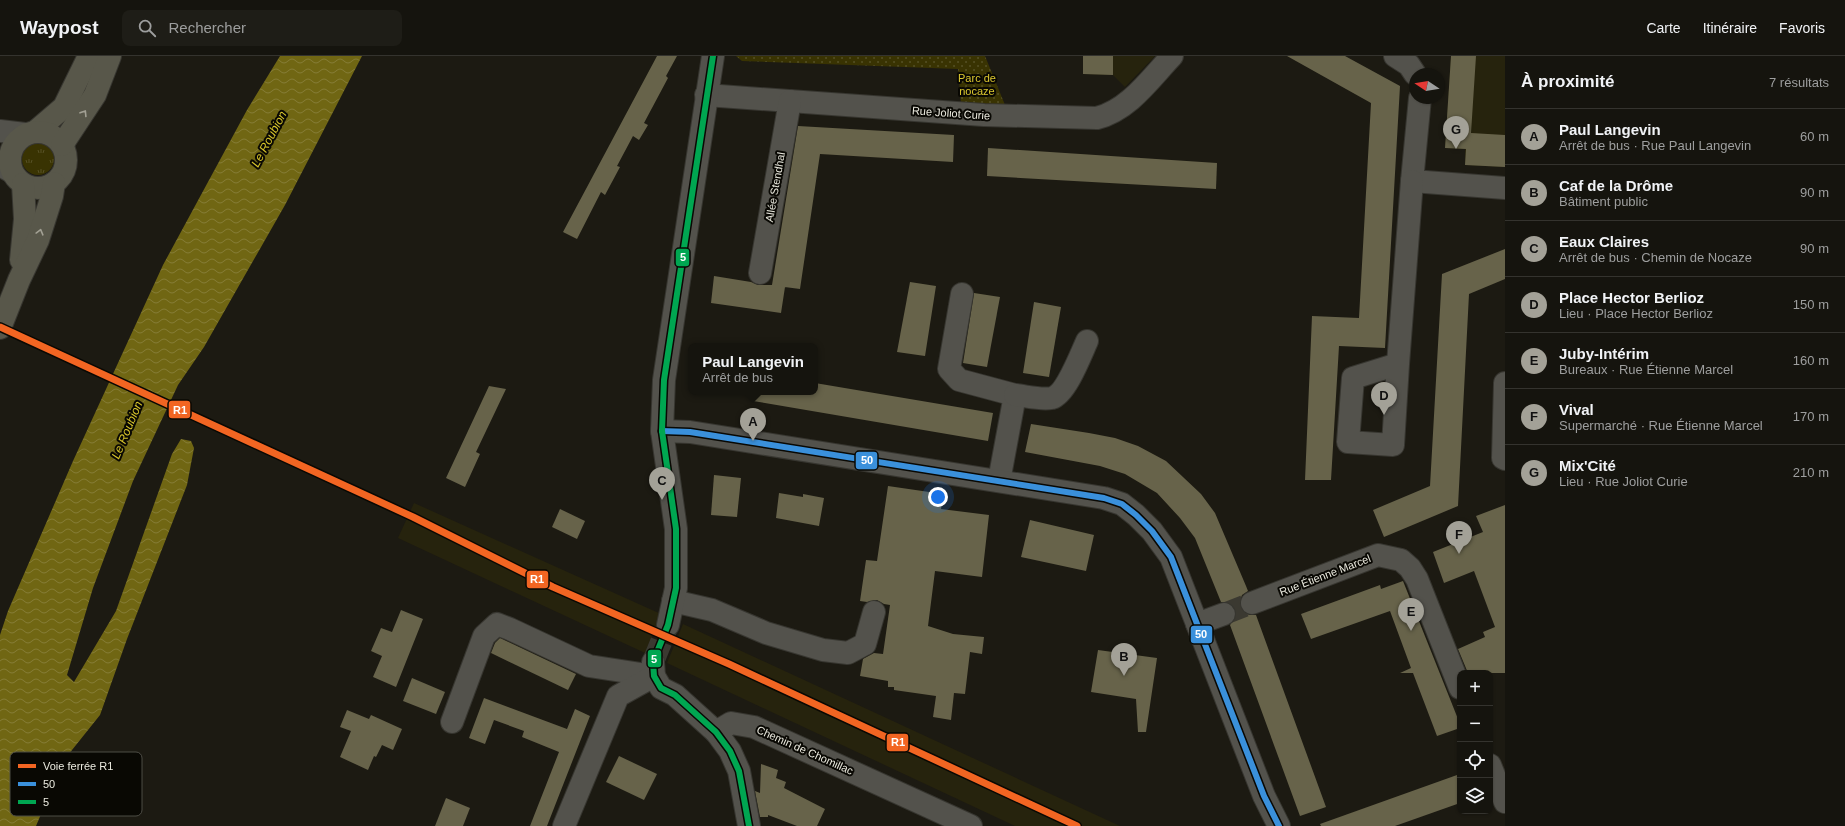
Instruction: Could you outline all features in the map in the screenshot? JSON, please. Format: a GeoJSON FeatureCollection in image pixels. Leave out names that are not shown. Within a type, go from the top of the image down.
{"type":"FeatureCollection","features":[{"type":"Feature","properties":{"kind":"main road"},"geometry":{"type":"LineString","coordinates":[[19,280],[26,219],[10,165],[11,150],[19,138],[31,133],[64,107],[89,56]]}},
{"type":"Feature","properties":{"kind":"main road"},"geometry":{"type":"LineString","coordinates":[[62,145],[95,95],[110,56]]}},
{"type":"Feature","properties":{"kind":"main road"},"geometry":{"type":"LineString","coordinates":[[0,328],[19,280],[38,240],[52,196],[54,183],[64,170],[66,161],[62,145],[54,136],[31,133]]}},
{"type":"Feature","properties":{"kind":"main road"},"geometry":{"type":"LineString","coordinates":[[12,173],[29,186],[42,188],[54,183]]}},
{"type":"Feature","properties":{"kind":"street"},"geometry":{"type":"LineString","coordinates":[[668,625],[676,588],[676,529],[662,431],[664,380],[713,56]]}},
{"type":"Feature","properties":{"kind":"street","name":"Rue Joliot Curie"},"geometry":{"type":"LineString","coordinates":[[706,95],[984,115],[1097,118],[1123,108],[1172,56]]}},
{"type":"Feature","properties":{"kind":"street"},"geometry":{"type":"LineString","coordinates":[[1395,56],[1411,68]]}},
{"type":"Feature","properties":{"kind":"street","name":"Allée Stendhal"},"geometry":{"type":"LineString","coordinates":[[760,273],[790,102]]}},
{"type":"Feature","properties":{"kind":"street"},"geometry":{"type":"LineString","coordinates":[[1398,364],[1419,104]]}},
{"type":"Feature","properties":{"kind":"street"},"geometry":{"type":"LineString","coordinates":[[0,131],[31,133]]}},
{"type":"Feature","properties":{"kind":"street"},"geometry":{"type":"LineString","coordinates":[[1412,181],[1505,188]]}},
{"type":"Feature","properties":{"kind":"street"},"geometry":{"type":"LineString","coordinates":[[962,294],[949,369],[959,380],[1015,395],[1045,399],[1054,397],[1062,391],[1088,340]]}},
{"type":"Feature","properties":{"kind":"street"},"geometry":{"type":"LineString","coordinates":[[1505,383],[1503,458],[1505,459]]}},
{"type":"Feature","properties":{"kind":"street"},"geometry":{"type":"LineString","coordinates":[[999,481],[1015,395]]}},
{"type":"Feature","properties":{"kind":"street"},"geometry":{"type":"LineString","coordinates":[[662,431],[690,432],[999,481],[1104,498],[1122,504],[1152,531],[1171,557],[1261,789],[1279,826]]}},
{"type":"Feature","properties":{"kind":"street","name":"Rue Étienne Marcel"},"geometry":{"type":"LineString","coordinates":[[1252,603],[1378,555],[1401,560],[1410,568],[1417,578],[1457,680]]}},
{"type":"Feature","properties":{"kind":"street"},"geometry":{"type":"LineString","coordinates":[[673,601],[712,610],[766,633],[823,650],[848,653],[865,644],[874,612]]}},
{"type":"Feature","properties":{"kind":"street"},"geometry":{"type":"LineString","coordinates":[[1197,624],[1224,614]]}},
{"type":"Feature","properties":{"kind":"street"},"geometry":{"type":"LineString","coordinates":[[452,722],[484,636],[497,624],[589,666],[654,669]]}},
{"type":"Feature","properties":{"kind":"street"},"geometry":{"type":"LineString","coordinates":[[654,669],[661,688],[675,695],[716,732],[730,751],[739,771],[749,826]]}},
{"type":"Feature","properties":{"kind":"street"},"geometry":{"type":"LineString","coordinates":[[564,826],[618,696],[654,669]]}},
{"type":"Feature","properties":{"kind":"street","name":"Chemin de Chomillac"},"geometry":{"type":"LineString","coordinates":[[716,732],[730,723],[754,727],[971,826]]}},
{"type":"Feature","properties":{"kind":"street"},"geometry":{"type":"LineString","coordinates":[[1493,772],[1505,802]]}},
{"type":"Feature","properties":{"kind":"shaded area"},"geometry":{"type":"Polygon","coordinates":[[[1083,56],[1155,56],[1125,87],[1113,75],[1083,74],[1083,56]]]}},
{"type":"Feature","properties":{"kind":"shaded area"},"geometry":{"type":"Polygon","coordinates":[[[1451,56],[1505,56],[1505,167],[1465,165],[1465,149],[1445,148],[1451,56]]]}},
{"type":"Feature","properties":{"kind":"shaded area"},"geometry":{"type":"Polygon","coordinates":[[[414,503],[661,614],[645,653],[398,538],[414,503]]]}},
{"type":"Feature","properties":{"kind":"shaded area"},"geometry":{"type":"Polygon","coordinates":[[[683,624],[1120,826],[1015,826],[667,663],[683,624]]]}},
{"type":"Feature","properties":{"kind":"green space","name":"Parc de nocaze"},"geometry":{"type":"Polygon","coordinates":[[[736,56],[985,56],[1005,105],[961,103],[958,69],[742,61],[736,56]]]}},
{"type":"Feature","properties":{"kind":"green space"},"geometry":{"type":"Polygon","coordinates":[[[38,143],[49,148],[54,159],[49,170],[38,175],[27,170],[22,159],[27,148],[38,143]]]}},
{"type":"Feature","properties":{"kind":"water","name":"Le Roubion"},"geometry":{"type":"Polygon","coordinates":[[[280,56],[362,56],[285,205],[204,347],[178,385],[133,481],[93,588],[67,675],[74,682],[116,611],[172,454],[181,439],[191,441],[194,448],[187,485],[127,639],[100,715],[70,752],[10,752],[10,816],[40,816],[36,826],[0,826],[0,635],[8,611],[73,461],[163,265],[247,110],[280,56]]]}},
{"type":"Feature","properties":{"kind":"building"},"geometry":{"type":"Polygon","coordinates":[[[657,56],[677,56],[666,76],[668,78],[644,123],[648,125],[639,140],[633,136],[617,166],[620,167],[605,195],[601,192],[577,239],[563,232],[657,56]]]}},
{"type":"Feature","properties":{"kind":"building"},"geometry":{"type":"Polygon","coordinates":[[[1083,56],[1113,56],[1113,75],[1083,74],[1083,56]]]}},
{"type":"Feature","properties":{"kind":"building"},"geometry":{"type":"Polygon","coordinates":[[[1287,56],[1345,56],[1400,86],[1385,348],[1339,346],[1331,480],[1305,480],[1312,316],[1359,318],[1371,103],[1287,56]]]}},
{"type":"Feature","properties":{"kind":"building"},"geometry":{"type":"Polygon","coordinates":[[[1451,56],[1476,56],[1471,133],[1505,135],[1505,167],[1465,165],[1466,149],[1445,148],[1451,56]]]}},
{"type":"Feature","properties":{"kind":"building"},"geometry":{"type":"Polygon","coordinates":[[[798,126],[954,135],[953,162],[820,154],[800,289],[785,287],[781,313],[711,303],[714,276],[751,282],[758,285],[772,285],[798,126]]]}},
{"type":"Feature","properties":{"kind":"building"},"geometry":{"type":"Polygon","coordinates":[[[988,148],[1217,163],[1216,189],[987,176],[988,148]]]}},
{"type":"Feature","properties":{"kind":"building"},"geometry":{"type":"Polygon","coordinates":[[[1505,249],[1505,279],[1469,294],[1458,506],[1384,537],[1373,510],[1430,486],[1442,274],[1505,249]]]}},
{"type":"Feature","properties":{"kind":"building"},"geometry":{"type":"Polygon","coordinates":[[[910,282],[936,286],[925,356],[897,352],[910,282]]]}},
{"type":"Feature","properties":{"kind":"building"},"geometry":{"type":"Polygon","coordinates":[[[974,293],[1000,297],[987,367],[963,363],[974,293]]]}},
{"type":"Feature","properties":{"kind":"building"},"geometry":{"type":"Polygon","coordinates":[[[1034,302],[1061,307],[1049,377],[1023,373],[1034,302]]]}},
{"type":"Feature","properties":{"kind":"building"},"geometry":{"type":"Polygon","coordinates":[[[818,384],[993,413],[988,441],[753,401],[753,395],[818,395],[818,384]]]}},
{"type":"Feature","properties":{"kind":"building"},"geometry":{"type":"Polygon","coordinates":[[[489,386],[506,389],[476,452],[480,454],[465,487],[446,478],[489,386]]]}},
{"type":"Feature","properties":{"kind":"building"},"geometry":{"type":"Polygon","coordinates":[[[1031,424],[1115,438],[1138,446],[1166,461],[1201,494],[1215,513],[1248,591],[1242,595],[1240,607],[1244,613],[1256,615],[1326,807],[1300,816],[1230,625],[1236,616],[1236,609],[1232,604],[1221,602],[1195,538],[1180,518],[1157,493],[1125,474],[1100,466],[1025,452],[1031,424]]]}},
{"type":"Feature","properties":{"kind":"building"},"geometry":{"type":"Polygon","coordinates":[[[714,475],[741,478],[737,517],[711,515],[714,475]]]}},
{"type":"Feature","properties":{"kind":"building"},"geometry":{"type":"Polygon","coordinates":[[[888,486],[943,494],[941,509],[989,515],[982,577],[935,571],[928,626],[953,634],[984,637],[982,654],[970,652],[965,694],[954,693],[951,720],[933,717],[936,696],[894,690],[894,687],[888,687],[888,681],[860,676],[863,659],[874,653],[883,654],[890,605],[884,604],[877,600],[867,602],[860,601],[866,560],[877,561],[888,486]]]}},
{"type":"Feature","properties":{"kind":"building"},"geometry":{"type":"Polygon","coordinates":[[[779,493],[803,497],[803,494],[824,498],[819,526],[776,518],[779,493]]]}},
{"type":"Feature","properties":{"kind":"building"},"geometry":{"type":"Polygon","coordinates":[[[1505,505],[1505,673],[1493,673],[1493,670],[1467,670],[1458,649],[1485,637],[1483,632],[1495,627],[1474,571],[1444,583],[1433,552],[1483,532],[1476,516],[1505,505]]]}},
{"type":"Feature","properties":{"kind":"building"},"geometry":{"type":"Polygon","coordinates":[[[560,509],[585,521],[577,539],[552,527],[560,509]]]}},
{"type":"Feature","properties":{"kind":"building"},"geometry":{"type":"Polygon","coordinates":[[[1030,520],[1094,535],[1086,571],[1021,557],[1030,520]]]}},
{"type":"Feature","properties":{"kind":"building"},"geometry":{"type":"Polygon","coordinates":[[[1403,581],[1457,716],[1457,729],[1437,736],[1413,673],[1400,673],[1411,668],[1390,611],[1311,639],[1301,614],[1380,585],[1381,589],[1403,581]]]}},
{"type":"Feature","properties":{"kind":"building"},"geometry":{"type":"Polygon","coordinates":[[[401,610],[423,619],[396,687],[373,677],[382,656],[371,651],[381,628],[392,632],[401,610]]]}},
{"type":"Feature","properties":{"kind":"building"},"geometry":{"type":"Polygon","coordinates":[[[500,638],[576,674],[568,690],[491,653],[495,643],[500,638]]]}},
{"type":"Feature","properties":{"kind":"building"},"geometry":{"type":"Polygon","coordinates":[[[1098,650],[1157,658],[1146,732],[1138,732],[1136,699],[1091,692],[1098,650]]]}},
{"type":"Feature","properties":{"kind":"building"},"geometry":{"type":"Polygon","coordinates":[[[412,678],[445,692],[436,714],[403,701],[412,678]]]}},
{"type":"Feature","properties":{"kind":"building"},"geometry":{"type":"Polygon","coordinates":[[[484,698],[567,729],[575,709],[590,716],[547,826],[530,826],[559,752],[522,737],[524,731],[494,720],[485,744],[469,738],[484,698]]]}},
{"type":"Feature","properties":{"kind":"building"},"geometry":{"type":"Polygon","coordinates":[[[347,710],[369,719],[371,715],[402,729],[393,750],[382,745],[376,757],[374,756],[368,770],[340,757],[351,731],[340,727],[347,710]]]}},
{"type":"Feature","properties":{"kind":"building"},"geometry":{"type":"Polygon","coordinates":[[[619,756],[657,774],[644,800],[606,782],[619,756]]]}},
{"type":"Feature","properties":{"kind":"building"},"geometry":{"type":"Polygon","coordinates":[[[761,764],[778,770],[776,778],[786,782],[784,788],[825,809],[817,826],[797,826],[768,815],[768,817],[760,817],[755,791],[760,793],[761,764]]]}},
{"type":"Feature","properties":{"kind":"building"},"geometry":{"type":"Polygon","coordinates":[[[1457,775],[1457,804],[1395,826],[1321,826],[1320,824],[1457,775]]]}},
{"type":"Feature","properties":{"kind":"building"},"geometry":{"type":"Polygon","coordinates":[[[446,798],[470,808],[463,826],[435,826],[446,798]]]}},
{"type":"Feature","properties":{"kind":"tunnel"},"geometry":{"type":"LineString","coordinates":[[1224,614],[1252,603]]}},
{"type":"Feature","properties":{"kind":"tunnel"},"geometry":{"type":"LineString","coordinates":[[653,662],[668,625]]}},
{"type":"Feature","properties":{"kind":"rail line","name":"R1"},"geometry":{"type":"LineString","coordinates":[[0,327],[413,517],[553,587],[729,664],[1077,826]]}},
{"type":"Feature","properties":{"kind":"transit line","name":"5"},"geometry":{"type":"LineString","coordinates":[[713,56],[664,380],[662,431],[676,529],[676,588],[668,625],[653,662],[654,676],[661,688],[675,695],[716,732],[730,751],[739,771],[749,826]]}},
{"type":"Feature","properties":{"kind":"transit line","name":"50"},"geometry":{"type":"LineString","coordinates":[[662,431],[690,432],[1104,498],[1122,504],[1152,531],[1171,557],[1264,796],[1279,826]]}},
{"type":"Feature","properties":{"kind":"place","name":"Mix'Cité"},"geometry":{"type":"Point","coordinates":[1456,149]}},
{"type":"Feature","properties":{"kind":"place","name":"Place Hector Berlioz"},"geometry":{"type":"Point","coordinates":[1384,415]}},
{"type":"Feature","properties":{"kind":"place","name":"Paul Langevin"},"geometry":{"type":"Point","coordinates":[753,441]}},
{"type":"Feature","properties":{"kind":"place","name":"Eaux Claires"},"geometry":{"type":"Point","coordinates":[662,500]}},
{"type":"Feature","properties":{"kind":"place","name":"Vival"},"geometry":{"type":"Point","coordinates":[1459,554]}},
{"type":"Feature","properties":{"kind":"place","name":"Juby-Intérim"},"geometry":{"type":"Point","coordinates":[1411,631]}},
{"type":"Feature","properties":{"kind":"place","name":"Caf de la Drôme"},"geometry":{"type":"Point","coordinates":[1124,676]}}]}
